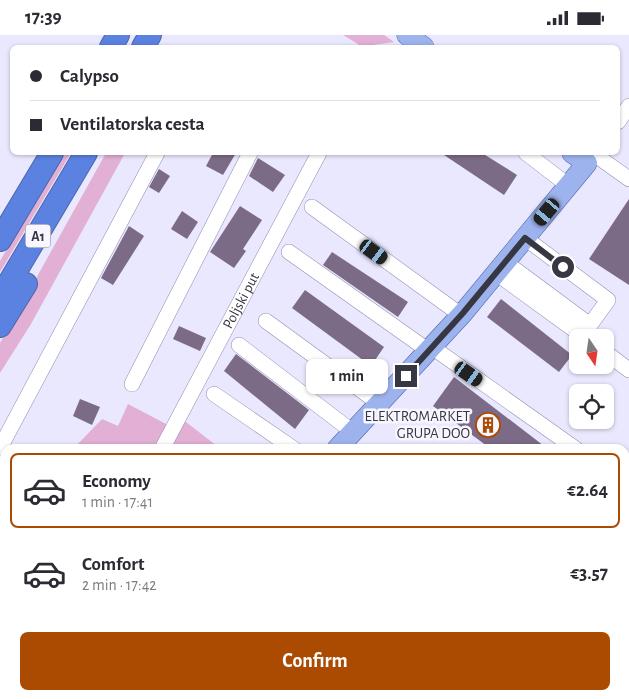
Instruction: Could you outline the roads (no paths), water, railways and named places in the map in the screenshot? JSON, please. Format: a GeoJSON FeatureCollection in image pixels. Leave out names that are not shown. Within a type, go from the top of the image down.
{"type":"FeatureCollection","features":[{"type":"Feature","properties":{"kind":"highway","name":"A1"},"geometry":{"type":"LineString","coordinates":[[0,240],[51,155]]}},
{"type":"Feature","properties":{"kind":"highway","name":"A1"},"geometry":{"type":"LineString","coordinates":[[0,298],[85,155]]}},
{"type":"Feature","properties":{"kind":"highway"},"geometry":{"type":"LineString","coordinates":[[0,326],[51,241],[68,185]]}},
{"type":"Feature","properties":{"kind":"main road"},"geometry":{"type":"LineString","coordinates":[[407,35],[421,45]]}},
{"type":"Feature","properties":{"kind":"main road"},"geometry":{"type":"LineString","coordinates":[[342,444],[461,315],[569,185],[587,156]]}},
{"type":"Feature","properties":{"kind":"street"},"geometry":{"type":"LineString","coordinates":[[620,119],[629,106]]}},
{"type":"Feature","properties":{"kind":"street"},"geometry":{"type":"LineString","coordinates":[[2,444],[156,155]]}},
{"type":"Feature","properties":{"kind":"street"},"geometry":{"type":"LineString","coordinates":[[132,384],[249,155]]}},
{"type":"Feature","properties":{"kind":"street","name":"Poljski put"},"geometry":{"type":"LineString","coordinates":[[165,444],[267,247],[318,155]]}},
{"type":"Feature","properties":{"kind":"street"},"geometry":{"type":"LineString","coordinates":[[529,155],[569,185]]}},
{"type":"Feature","properties":{"kind":"street"},"geometry":{"type":"LineString","coordinates":[[587,156],[629,179]]}},
{"type":"Feature","properties":{"kind":"street"},"geometry":{"type":"LineString","coordinates":[[312,207],[461,315]]}},
{"type":"Feature","properties":{"kind":"street"},"geometry":{"type":"LineString","coordinates":[[501,267],[590,325],[608,300],[525,238]]}},
{"type":"Feature","properties":{"kind":"street"},"geometry":{"type":"LineString","coordinates":[[289,252],[569,444]]}},
{"type":"Feature","properties":{"kind":"street"},"geometry":{"type":"LineString","coordinates":[[501,267],[575,329]]}},
{"type":"Feature","properties":{"kind":"street"},"geometry":{"type":"LineString","coordinates":[[266,321],[380,404]]}},
{"type":"Feature","properties":{"kind":"street"},"geometry":{"type":"LineString","coordinates":[[239,345],[353,432]]}},
{"type":"Feature","properties":{"kind":"street"},"geometry":{"type":"LineString","coordinates":[[614,359],[629,370]]}},
{"type":"Feature","properties":{"kind":"street"},"geometry":{"type":"LineString","coordinates":[[214,394],[287,444]]}},
{"type":"Feature","properties":{"kind":"place","name":"ELEKTROMARKET GRUPA DOO"},"geometry":{"type":"Point","coordinates":[488,425]}}]}
